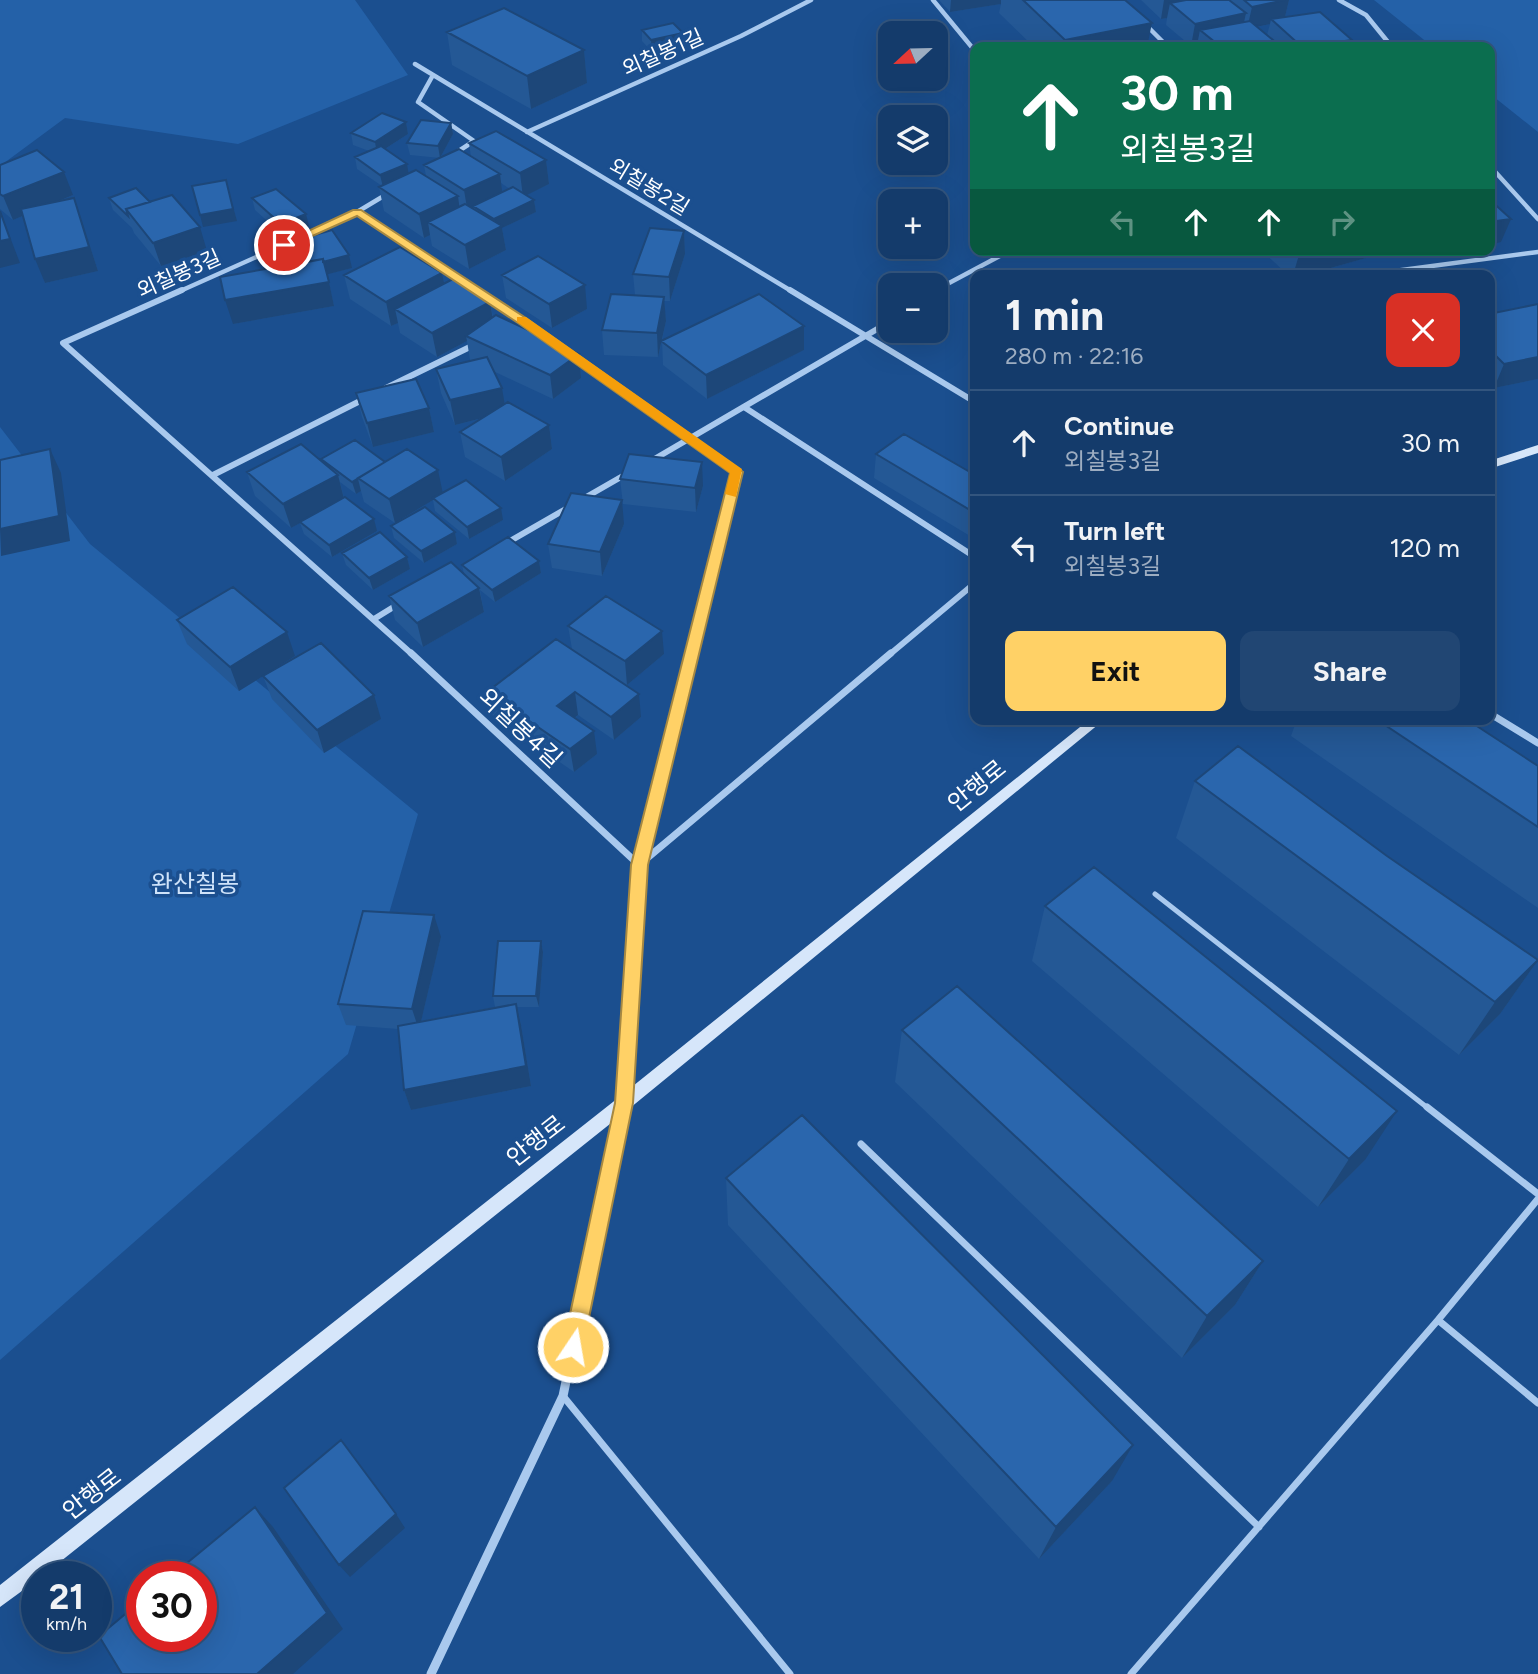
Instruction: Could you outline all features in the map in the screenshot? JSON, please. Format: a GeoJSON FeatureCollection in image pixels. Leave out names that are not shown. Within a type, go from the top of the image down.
{"type":"FeatureCollection","features":[{"type":"Feature","properties":{"kind":"street","name":"외칠봉1길"},"geometry":{"type":"LineString","coordinates":[[527,132],[741,36],[811,0]]}},
{"type":"Feature","properties":{"kind":"street"},"geometry":{"type":"LineString","coordinates":[[933,0],[970,45]]}},
{"type":"Feature","properties":{"kind":"street"},"geometry":{"type":"LineString","coordinates":[[1339,0],[1366,15],[1388,42]]}},
{"type":"Feature","properties":{"kind":"street"},"geometry":{"type":"LineString","coordinates":[[1140,19],[1163,42]]}},
{"type":"Feature","properties":{"kind":"street","name":"외칠봉2길"},"geometry":{"type":"LineString","coordinates":[[415,64],[970,399]]}},
{"type":"Feature","properties":{"kind":"street"},"geometry":{"type":"LineString","coordinates":[[433,75],[418,102],[474,141],[451,155]]}},
{"type":"Feature","properties":{"kind":"street"},"geometry":{"type":"LineString","coordinates":[[1495,172],[1538,219]]}},
{"type":"Feature","properties":{"kind":"street","name":"외칠봉3길"},"geometry":{"type":"LineString","coordinates":[[63,343],[357,212],[393,191]]}},
{"type":"Feature","properties":{"kind":"street"},"geometry":{"type":"LineString","coordinates":[[357,212],[522,320],[692,437],[737,472],[639,865],[624,1103],[563,1396],[431,1674]]}},
{"type":"Feature","properties":{"kind":"street"},"geometry":{"type":"LineString","coordinates":[[1402,270],[1538,252]]}},
{"type":"Feature","properties":{"kind":"street"},"geometry":{"type":"LineString","coordinates":[[974,270],[1000,256]]}},
{"type":"Feature","properties":{"kind":"street"},"geometry":{"type":"LineString","coordinates":[[948,284],[970,272]]}},
{"type":"Feature","properties":{"kind":"street"},"geometry":{"type":"LineString","coordinates":[[510,327],[522,320]]}},
{"type":"Feature","properties":{"kind":"street"},"geometry":{"type":"LineString","coordinates":[[647,463],[878,329]]}},
{"type":"Feature","properties":{"kind":"street"},"geometry":{"type":"LineString","coordinates":[[213,475],[485,339]]}},
{"type":"Feature","properties":{"kind":"street","name":"외칠봉4길"},"geometry":{"type":"LineString","coordinates":[[63,343],[374,618],[639,865]]}},
{"type":"Feature","properties":{"kind":"street"},"geometry":{"type":"LineString","coordinates":[[744,407],[970,554]]}},
{"type":"Feature","properties":{"kind":"street"},"geometry":{"type":"LineString","coordinates":[[1495,463],[1538,449]]}},
{"type":"Feature","properties":{"kind":"street"},"geometry":{"type":"LineString","coordinates":[[499,547],[635,469]]}},
{"type":"Feature","properties":{"kind":"street"},"geometry":{"type":"LineString","coordinates":[[639,865],[970,587]]}},
{"type":"Feature","properties":{"kind":"street"},"geometry":{"type":"LineString","coordinates":[[374,618],[408,599]]}},
{"type":"Feature","properties":{"kind":"street"},"geometry":{"type":"LineString","coordinates":[[1495,717],[1538,743]]}},
{"type":"Feature","properties":{"kind":"street","name":"안행로"},"geometry":{"type":"LineString","coordinates":[[0,1598],[624,1103],[1092,725]]}},
{"type":"Feature","properties":{"kind":"lane"},"geometry":{"type":"LineString","coordinates":[[1131,1674],[1438,1321],[1538,1196],[1155,894]]}},
{"type":"Feature","properties":{"kind":"lane"},"geometry":{"type":"LineString","coordinates":[[861,1144],[1259,1527]]}},
{"type":"Feature","properties":{"kind":"lane"},"geometry":{"type":"LineString","coordinates":[[1438,1321],[1538,1403]]}},
{"type":"Feature","properties":{"kind":"lane"},"geometry":{"type":"LineString","coordinates":[[563,1396],[790,1674]]}},
{"type":"Feature","properties":{"kind":"green space"},"geometry":{"type":"Polygon","coordinates":[[[0,0],[355,0],[408,75],[238,144],[65,118],[0,166],[0,0]]]}},
{"type":"Feature","properties":{"kind":"green space"},"geometry":{"type":"Polygon","coordinates":[[[1374,0],[1538,0],[1538,132],[1495,98],[1495,42],[1427,42],[1374,0]]]}},
{"type":"Feature","properties":{"kind":"green space","name":"완산칠봉"},"geometry":{"type":"Polygon","coordinates":[[[0,427],[90,544],[418,814],[348,1054],[0,1360],[0,427]]]}},
{"type":"Feature","properties":{"kind":"building"},"geometry":{"type":"Polygon","coordinates":[[[1023,0],[1125,0],[1152,23],[1065,40],[1023,0]]]}},
{"type":"Feature","properties":{"kind":"building"},"geometry":{"type":"Polygon","coordinates":[[[1186,0],[1229,0],[1246,13],[1195,24],[1170,3],[1186,0]]]}},
{"type":"Feature","properties":{"kind":"building"},"geometry":{"type":"Polygon","coordinates":[[[1244,0],[1285,0],[1252,7],[1244,0]]]}},
{"type":"Feature","properties":{"kind":"building"},"geometry":{"type":"Polygon","coordinates":[[[504,8],[584,50],[527,76],[447,32],[504,8]]]}},
{"type":"Feature","properties":{"kind":"building"},"geometry":{"type":"Polygon","coordinates":[[[1320,12],[1352,40],[1296,42],[1271,19],[1320,12]]]}},
{"type":"Feature","properties":{"kind":"building"},"geometry":{"type":"Polygon","coordinates":[[[1250,21],[1275,42],[1215,42],[1200,30],[1250,21]]]}},
{"type":"Feature","properties":{"kind":"building"},"geometry":{"type":"Polygon","coordinates":[[[673,23],[683,33],[651,40],[642,30],[673,23]]]}},
{"type":"Feature","properties":{"kind":"building"},"geometry":{"type":"Polygon","coordinates":[[[382,113],[406,122],[375,142],[351,133],[382,113]]]}},
{"type":"Feature","properties":{"kind":"building"},"geometry":{"type":"Polygon","coordinates":[[[421,120],[451,123],[438,146],[407,143],[421,120]]]}},
{"type":"Feature","properties":{"kind":"building"},"geometry":{"type":"Polygon","coordinates":[[[496,131],[546,160],[520,173],[469,143],[496,131]]]}},
{"type":"Feature","properties":{"kind":"building"},"geometry":{"type":"Polygon","coordinates":[[[381,146],[407,164],[380,175],[355,157],[381,146]]]}},
{"type":"Feature","properties":{"kind":"building"},"geometry":{"type":"Polygon","coordinates":[[[459,149],[500,174],[464,190],[424,165],[459,149]]]}},
{"type":"Feature","properties":{"kind":"building"},"geometry":{"type":"Polygon","coordinates":[[[37,150],[64,172],[3,196],[0,194],[0,165],[37,150]]]}},
{"type":"Feature","properties":{"kind":"building"},"geometry":{"type":"Polygon","coordinates":[[[416,170],[458,196],[419,214],[379,187],[416,170]]]}},
{"type":"Feature","properties":{"kind":"building"},"geometry":{"type":"Polygon","coordinates":[[[226,180],[233,209],[200,215],[192,186],[226,180]]]}},
{"type":"Feature","properties":{"kind":"building"},"geometry":{"type":"Polygon","coordinates":[[[513,187],[534,200],[494,219],[473,206],[513,187]]]}},
{"type":"Feature","properties":{"kind":"building"},"geometry":{"type":"Polygon","coordinates":[[[136,188],[150,202],[126,209],[128,216],[109,198],[136,188]]]}},
{"type":"Feature","properties":{"kind":"building"},"geometry":{"type":"Polygon","coordinates":[[[276,189],[306,214],[281,224],[252,198],[276,189]]]}},
{"type":"Feature","properties":{"kind":"building"},"geometry":{"type":"Polygon","coordinates":[[[172,195],[200,227],[153,243],[126,209],[172,195]]]}},
{"type":"Feature","properties":{"kind":"building"},"geometry":{"type":"Polygon","coordinates":[[[74,198],[89,247],[35,259],[21,209],[74,198]]]}},
{"type":"Feature","properties":{"kind":"building"},"geometry":{"type":"Polygon","coordinates":[[[465,204],[502,226],[465,245],[428,222],[465,204]]]}},
{"type":"Feature","properties":{"kind":"building"},"geometry":{"type":"Polygon","coordinates":[[[1495,204],[1511,219],[1495,221],[1495,204]]]}},
{"type":"Feature","properties":{"kind":"building"},"geometry":{"type":"Polygon","coordinates":[[[0,211],[10,239],[0,241],[0,211]]]}},
{"type":"Feature","properties":{"kind":"building"},"geometry":{"type":"Polygon","coordinates":[[[650,228],[684,231],[669,277],[633,274],[650,228]]]}},
{"type":"Feature","properties":{"kind":"building"},"geometry":{"type":"Polygon","coordinates":[[[332,230],[349,255],[323,262],[323,259],[303,263],[290,242],[332,230]]]}},
{"type":"Feature","properties":{"kind":"building"},"geometry":{"type":"Polygon","coordinates":[[[400,247],[442,273],[386,302],[344,275],[400,247]]]}},
{"type":"Feature","properties":{"kind":"building"},"geometry":{"type":"Polygon","coordinates":[[[538,256],[585,285],[549,304],[502,275],[538,256]]]}},
{"type":"Feature","properties":{"kind":"building"},"geometry":{"type":"Polygon","coordinates":[[[323,259],[329,282],[225,300],[220,277],[323,259]]]}},
{"type":"Feature","properties":{"kind":"building"},"geometry":{"type":"Polygon","coordinates":[[[453,279],[490,302],[432,333],[395,309],[453,279]]]}},
{"type":"Feature","properties":{"kind":"building"},"geometry":{"type":"Polygon","coordinates":[[[611,294],[664,297],[657,333],[602,330],[611,294]]]}},
{"type":"Feature","properties":{"kind":"building"},"geometry":{"type":"Polygon","coordinates":[[[759,294],[804,326],[706,375],[661,341],[759,294]]]}},
{"type":"Feature","properties":{"kind":"building"},"geometry":{"type":"Polygon","coordinates":[[[1538,304],[1538,357],[1504,364],[1495,355],[1495,313],[1538,304]]]}},
{"type":"Feature","properties":{"kind":"building"},"geometry":{"type":"Polygon","coordinates":[[[496,315],[579,354],[550,375],[466,336],[496,315]]]}},
{"type":"Feature","properties":{"kind":"building"},"geometry":{"type":"Polygon","coordinates":[[[487,357],[502,388],[450,400],[436,369],[487,357]]]}},
{"type":"Feature","properties":{"kind":"building"},"geometry":{"type":"Polygon","coordinates":[[[416,379],[429,408],[367,423],[356,393],[416,379]]]}},
{"type":"Feature","properties":{"kind":"building"},"geometry":{"type":"Polygon","coordinates":[[[508,402],[549,425],[501,457],[460,432],[508,402]]]}},
{"type":"Feature","properties":{"kind":"building"},"geometry":{"type":"Polygon","coordinates":[[[904,434],[970,472],[970,510],[876,454],[904,434]]]}},
{"type":"Feature","properties":{"kind":"building"},"geometry":{"type":"Polygon","coordinates":[[[355,440],[385,462],[352,482],[321,459],[355,440]]]}},
{"type":"Feature","properties":{"kind":"building"},"geometry":{"type":"Polygon","coordinates":[[[301,444],[338,475],[283,504],[247,472],[301,444]]]}},
{"type":"Feature","properties":{"kind":"building"},"geometry":{"type":"Polygon","coordinates":[[[50,449],[59,516],[0,529],[0,460],[50,449]]]}},
{"type":"Feature","properties":{"kind":"building"},"geometry":{"type":"Polygon","coordinates":[[[407,449],[438,470],[389,499],[358,478],[407,449]]]}},
{"type":"Feature","properties":{"kind":"building"},"geometry":{"type":"Polygon","coordinates":[[[629,454],[702,462],[695,488],[620,479],[629,454]]]}},
{"type":"Feature","properties":{"kind":"building"},"geometry":{"type":"Polygon","coordinates":[[[466,480],[501,508],[467,527],[433,498],[466,480]]]}},
{"type":"Feature","properties":{"kind":"building"},"geometry":{"type":"Polygon","coordinates":[[[571,493],[622,500],[600,552],[548,544],[571,493]]]}},
{"type":"Feature","properties":{"kind":"building"},"geometry":{"type":"Polygon","coordinates":[[[345,497],[374,519],[329,545],[300,522],[345,497]]]}},
{"type":"Feature","properties":{"kind":"building"},"geometry":{"type":"Polygon","coordinates":[[[425,507],[455,532],[421,551],[391,526],[425,507]]]}},
{"type":"Feature","properties":{"kind":"building"},"geometry":{"type":"Polygon","coordinates":[[[380,532],[407,557],[369,578],[342,553],[380,532]]]}},
{"type":"Feature","properties":{"kind":"building"},"geometry":{"type":"Polygon","coordinates":[[[508,537],[539,561],[492,590],[462,565],[508,537]]]}},
{"type":"Feature","properties":{"kind":"building"},"geometry":{"type":"Polygon","coordinates":[[[451,562],[479,588],[417,623],[389,596],[451,562]]]}},
{"type":"Feature","properties":{"kind":"building"},"geometry":{"type":"Polygon","coordinates":[[[233,587],[287,632],[230,667],[177,620],[233,587]]]}},
{"type":"Feature","properties":{"kind":"building"},"geometry":{"type":"Polygon","coordinates":[[[606,596],[662,631],[625,661],[568,626],[606,596]]]}},
{"type":"Feature","properties":{"kind":"building"},"geometry":{"type":"Polygon","coordinates":[[[556,639],[639,694],[611,717],[575,692],[557,706],[594,731],[570,749],[487,692],[556,639]]]}},
{"type":"Feature","properties":{"kind":"building"},"geometry":{"type":"Polygon","coordinates":[[[321,643],[374,695],[317,730],[263,676],[321,643]]]}},
{"type":"Feature","properties":{"kind":"building"},"geometry":{"type":"Polygon","coordinates":[[[1385,725],[1475,725],[1538,766],[1538,827],[1385,725]]]}},
{"type":"Feature","properties":{"kind":"building"},"geometry":{"type":"Polygon","coordinates":[[[1238,746],[1387,856],[1538,960],[1495,1002],[1195,781],[1238,746]]]}},
{"type":"Feature","properties":{"kind":"building"},"geometry":{"type":"Polygon","coordinates":[[[1094,867],[1397,1111],[1349,1159],[1045,906],[1094,867]]]}},
{"type":"Feature","properties":{"kind":"building"},"geometry":{"type":"Polygon","coordinates":[[[363,911],[434,915],[412,1009],[338,1004],[363,911]]]}},
{"type":"Feature","properties":{"kind":"building"},"geometry":{"type":"Polygon","coordinates":[[[498,941],[541,941],[536,996],[493,996],[498,941]]]}},
{"type":"Feature","properties":{"kind":"building"},"geometry":{"type":"Polygon","coordinates":[[[957,986],[1263,1261],[1207,1316],[902,1030],[957,986]]]}},
{"type":"Feature","properties":{"kind":"building"},"geometry":{"type":"Polygon","coordinates":[[[516,1004],[526,1066],[404,1090],[398,1026],[516,1004]]]}},
{"type":"Feature","properties":{"kind":"building"},"geometry":{"type":"Polygon","coordinates":[[[802,1115],[1133,1445],[1056,1527],[726,1178],[802,1115]]]}},
{"type":"Feature","properties":{"kind":"building"},"geometry":{"type":"Polygon","coordinates":[[[341,1440],[396,1514],[339,1565],[284,1488],[341,1440]]]}},
{"type":"Feature","properties":{"kind":"building"},"geometry":{"type":"Polygon","coordinates":[[[255,1507],[327,1613],[257,1674],[122,1674],[109,1652],[112,1652],[112,1625],[126,1613],[126,1652],[217,1652],[217,1561],[189,1561],[255,1507]]]}},
{"type":"Feature","properties":{"kind":"slow traffic"},"geometry":{"type":"LineString","coordinates":[[521,320],[692,437],[737,472],[731,494]]}},
{"type":"Feature","properties":{"kind":"route"},"geometry":{"type":"LineString","coordinates":[[284,245],[357,212],[522,320],[692,437],[737,472],[639,865],[624,1103],[573,1347]]}}]}
